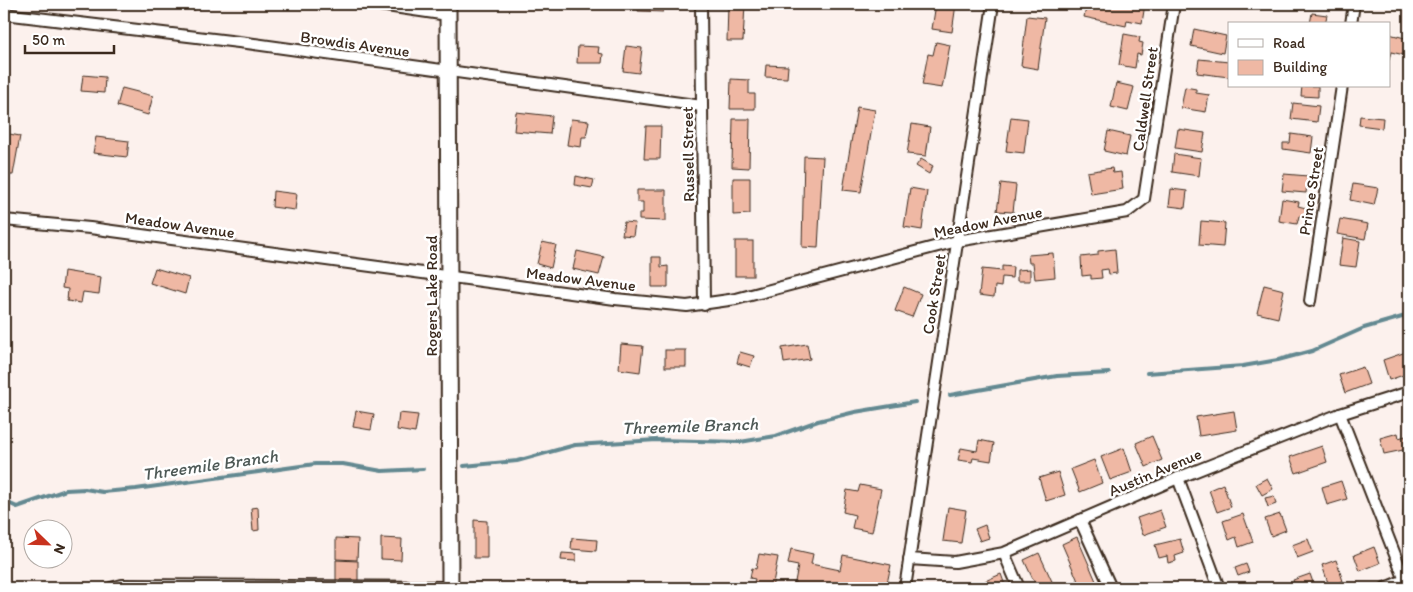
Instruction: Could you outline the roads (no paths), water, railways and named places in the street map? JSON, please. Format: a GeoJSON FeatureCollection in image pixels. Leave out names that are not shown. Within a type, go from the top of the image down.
{"type":"FeatureCollection","features":[{"type":"Feature","properties":{"kind":"main road","name":"Rogers Lake Road"},"geometry":{"type":"LineString","coordinates":[[448,10],[450,587]]}},
{"type":"Feature","properties":{"kind":"street"},"geometry":{"type":"LineString","coordinates":[[373,4],[448,10]]}},
{"type":"Feature","properties":{"kind":"street","name":"Russell Street"},"geometry":{"type":"LineString","coordinates":[[701,4],[704,305]]}},
{"type":"Feature","properties":{"kind":"street","name":"Cook Street"},"geometry":{"type":"LineString","coordinates":[[905,588],[993,4]]}},
{"type":"Feature","properties":{"kind":"street","name":"Caldwell Street"},"geometry":{"type":"LineString","coordinates":[[1144,199],[1174,4]]}},
{"type":"Feature","properties":{"kind":"street"},"geometry":{"type":"LineString","coordinates":[[1352,22],[1354,4]]}},
{"type":"Feature","properties":{"kind":"street","name":"Browdis Avenue"},"geometry":{"type":"LineString","coordinates":[[4,14],[247,43],[702,106]]}},
{"type":"Feature","properties":{"kind":"street","name":"Prince Street"},"geometry":{"type":"LineString","coordinates":[[1310,301],[1342,88]]}},
{"type":"Feature","properties":{"kind":"street","name":"Meadow Avenue"},"geometry":{"type":"LineString","coordinates":[[4,220],[90,228],[615,299],[687,306],[704,305],[957,241],[1127,212],[1144,199]]}},
{"type":"Feature","properties":{"kind":"street","name":"Austin Avenue"},"geometry":{"type":"LineString","coordinates":[[909,559],[955,562],[1004,553],[1178,478],[1340,414],[1409,392]]}},
{"type":"Feature","properties":{"kind":"street"},"geometry":{"type":"LineString","coordinates":[[1340,414],[1407,582],[1385,588]]}},
{"type":"Feature","properties":{"kind":"street"},"geometry":{"type":"LineString","coordinates":[[1178,478],[1219,588]]}},
{"type":"Feature","properties":{"kind":"street"},"geometry":{"type":"LineString","coordinates":[[1080,520],[1111,588]]}},
{"type":"Feature","properties":{"kind":"street"},"geometry":{"type":"LineString","coordinates":[[1004,553],[1019,588]]}},
{"type":"Feature","properties":{"kind":"street"},"geometry":{"type":"LineString","coordinates":[[110,588],[122,585],[271,588],[450,587]]}},
{"type":"Feature","properties":{"kind":"waterway","name":"Threemile Branch"},"geometry":{"type":"LineString","coordinates":[[1147,373],[1243,366],[1278,360],[1312,351],[1364,328],[1409,315]]}},
{"type":"Feature","properties":{"kind":"waterway","name":"Threemile Branch"},"geometry":{"type":"LineString","coordinates":[[950,395],[1057,376],[1109,373]]}},
{"type":"Feature","properties":{"kind":"waterway","name":"Threemile Branch"},"geometry":{"type":"LineString","coordinates":[[464,466],[517,461],[575,445],[657,440],[740,442],[776,436],[818,421],[855,412],[915,402]]}},
{"type":"Feature","properties":{"kind":"waterway","name":"Threemile Branch"},"geometry":{"type":"LineString","coordinates":[[4,501],[17,507],[66,490],[85,489],[103,492],[136,489],[315,464],[343,464],[382,471],[423,469]]}}]}
